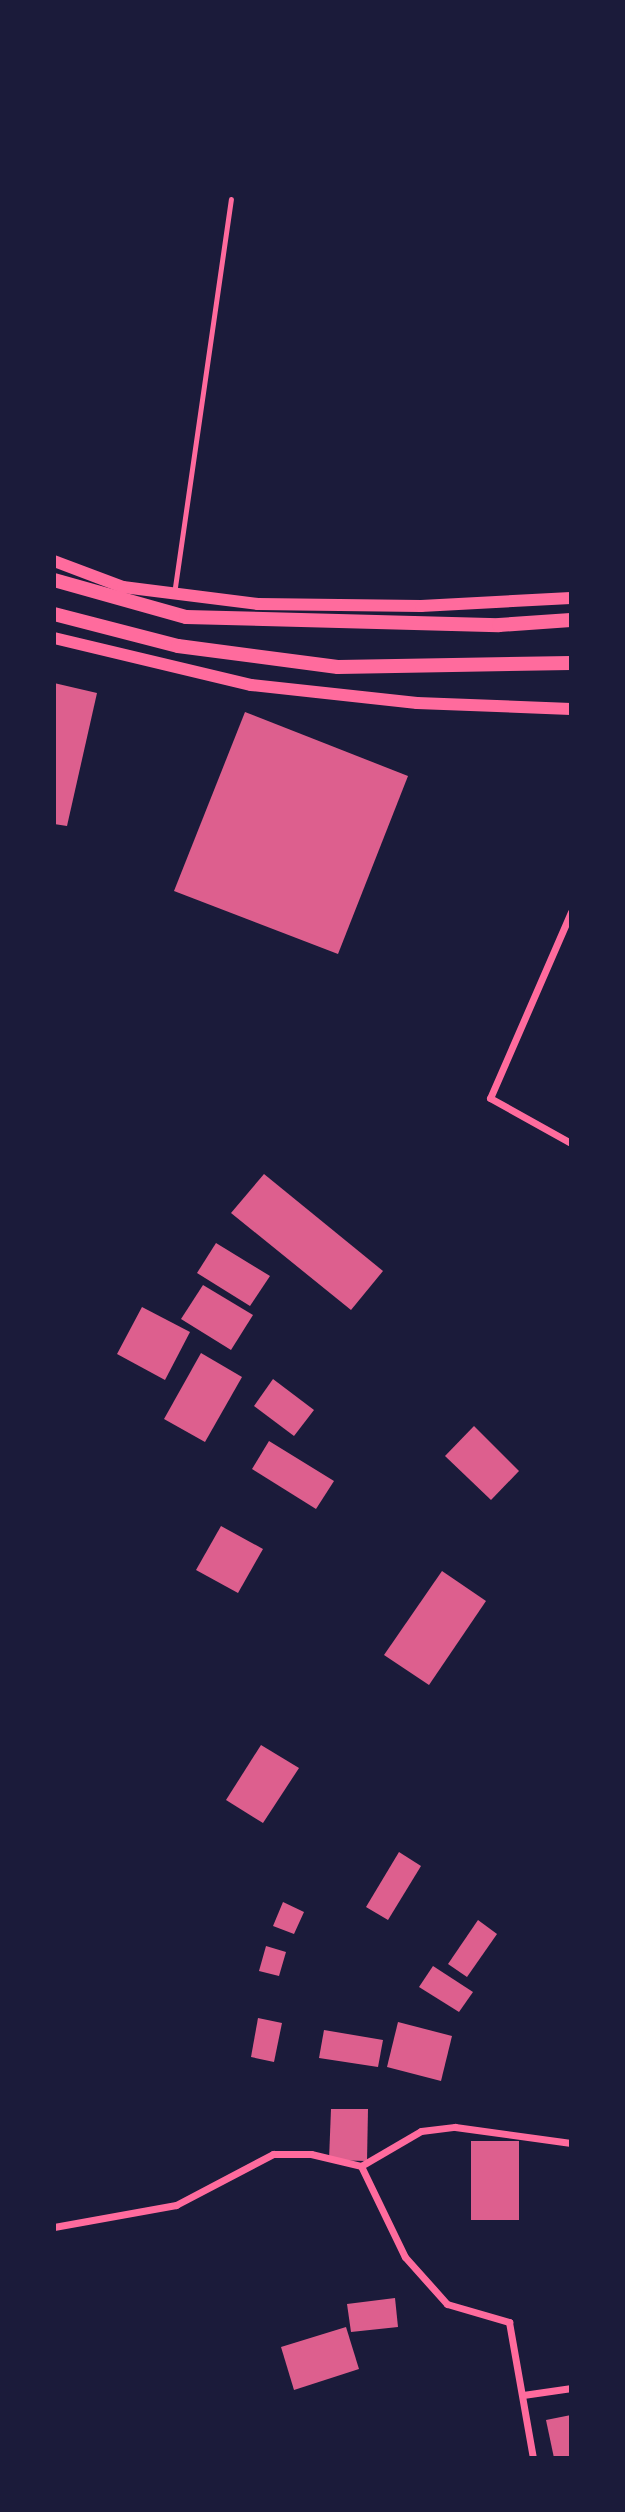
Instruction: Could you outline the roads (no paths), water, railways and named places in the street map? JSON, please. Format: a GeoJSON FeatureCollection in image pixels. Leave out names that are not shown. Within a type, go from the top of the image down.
{"type":"FeatureCollection","features":[{"type":"Feature","properties":{"kind":"main road"},"geometry":{"type":"LineString","coordinates":[[54,580],[187,617],[499,625],[571,620]]}},
{"type":"Feature","properties":{"kind":"main road"},"geometry":{"type":"LineString","coordinates":[[54,614],[178,646],[338,667],[571,663]]}},
{"type":"Feature","properties":{"kind":"street"},"geometry":{"type":"LineString","coordinates":[[54,561],[123,587],[258,604],[421,607],[571,598]]}},
{"type":"Feature","properties":{"kind":"street"},"geometry":{"type":"LineString","coordinates":[[54,638],[251,685],[417,704],[571,709]]}},
{"type":"Feature","properties":{"kind":"street"},"geometry":{"type":"LineString","coordinates":[[571,912],[490,1098],[571,1143]]}},
{"type":"Feature","properties":{"kind":"street"},"geometry":{"type":"LineString","coordinates":[[54,2227],[176,2205],[273,2154],[311,2154],[361,2166],[421,2131],[455,2127],[571,2143]]}},
{"type":"Feature","properties":{"kind":"street"},"geometry":{"type":"LineString","coordinates":[[361,2166],[405,2257],[447,2304],[509,2322],[533,2458]]}},
{"type":"Feature","properties":{"kind":"street"},"geometry":{"type":"LineString","coordinates":[[523,2395],[571,2388]]}},
{"type":"Feature","properties":{"kind":"lane"},"geometry":{"type":"LineString","coordinates":[[174,594],[231,200]]}}]}
